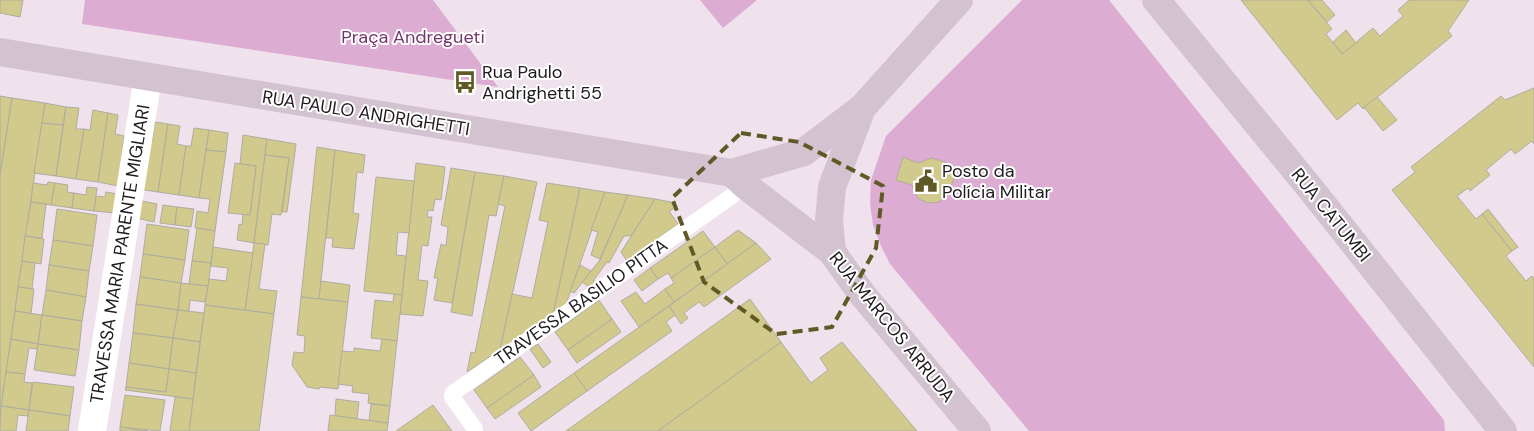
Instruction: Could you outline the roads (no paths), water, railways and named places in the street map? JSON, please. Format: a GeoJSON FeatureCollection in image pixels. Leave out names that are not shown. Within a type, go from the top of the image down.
{"type":"FeatureCollection","features":[{"type":"Feature","properties":{"kind":"main road"},"geometry":{"type":"LineString","coordinates":[[739,179],[804,152],[862,108],[959,0]]}},
{"type":"Feature","properties":{"kind":"main road","name":"RUA CATUMBI"},"geometry":{"type":"LineString","coordinates":[[1156,0],[1310,188],[1503,431]]}},
{"type":"Feature","properties":{"kind":"main road","name":"RUA PAULO ANDRIGHETTI"},"geometry":{"type":"LineString","coordinates":[[0,52],[739,179]]}},
{"type":"Feature","properties":{"kind":"main road"},"geometry":{"type":"LineString","coordinates":[[832,252],[829,220],[832,187],[862,108]]}},
{"type":"Feature","properties":{"kind":"main road","name":"RUA MARCOS ARRUDA"},"geometry":{"type":"LineString","coordinates":[[739,179],[832,252],[862,294],[977,431]]}},
{"type":"Feature","properties":{"kind":"street","name":"TRAVESSA MARIA PARENTE MIGLIARI"},"geometry":{"type":"LineString","coordinates":[[92,431],[148,77]]}},
{"type":"Feature","properties":{"kind":"lane","name":"TRAVESSA BASILIO PITTA"},"geometry":{"type":"LineString","coordinates":[[476,429],[452,397],[453,393],[739,179]]}},
{"type":"Feature","properties":{"kind":"place","name":"Rua Paulo Andrighetti 55"},"geometry":{"type":"Point","coordinates":[465,82]}},
{"type":"Feature","properties":{"kind":"place","name":"Posto da Polícia Militar"},"geometry":{"type":"Point","coordinates":[926,181]}},
{"type":"Feature","properties":{"kind":"park label","name":"Praça Andregueti"},"geometry":{"type":"Point","coordinates":[413,37]}}]}
